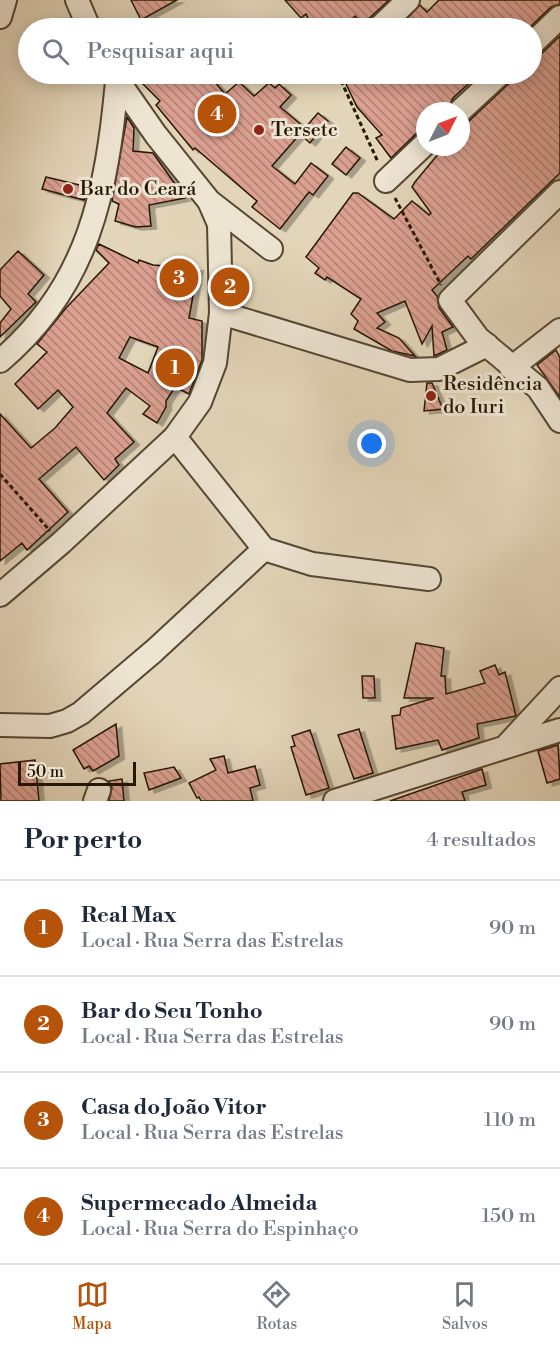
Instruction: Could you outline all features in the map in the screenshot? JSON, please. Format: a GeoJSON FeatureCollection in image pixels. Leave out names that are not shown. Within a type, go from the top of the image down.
{"type":"FeatureCollection","features":[{"type":"Feature","properties":{"kind":"street"},"geometry":{"type":"LineString","coordinates":[[0,17],[5,0]]}},
{"type":"Feature","properties":{"kind":"street"},"geometry":{"type":"LineString","coordinates":[[77,0],[85,18]]}},
{"type":"Feature","properties":{"kind":"street"},"geometry":{"type":"LineString","coordinates":[[389,18],[408,0]]}},
{"type":"Feature","properties":{"kind":"street"},"geometry":{"type":"LineString","coordinates":[[542,34],[560,17]]}},
{"type":"Feature","properties":{"kind":"street"},"geometry":{"type":"LineString","coordinates":[[0,360],[19,345],[38,322],[63,289],[80,259],[99,208],[114,84]]}},
{"type":"Feature","properties":{"kind":"street"},"geometry":{"type":"LineString","coordinates":[[120,84],[156,135],[210,201],[271,249]]}},
{"type":"Feature","properties":{"kind":"street"},"geometry":{"type":"LineString","coordinates":[[470,102],[489,84]]}},
{"type":"Feature","properties":{"kind":"street"},"geometry":{"type":"LineString","coordinates":[[386,181],[416,153]]}},
{"type":"Feature","properties":{"kind":"street"},"geometry":{"type":"LineString","coordinates":[[560,192],[450,300],[468,327],[511,368],[538,388],[560,421]]}},
{"type":"Feature","properties":{"kind":"street"},"geometry":{"type":"LineString","coordinates":[[0,595],[61,543],[174,437],[200,402],[210,381],[221,313],[219,224],[210,201]]}},
{"type":"Feature","properties":{"kind":"street"},"geometry":{"type":"LineString","coordinates":[[221,313],[410,370],[440,369],[487,345]]}},
{"type":"Feature","properties":{"kind":"street"},"geometry":{"type":"LineString","coordinates":[[511,368],[560,330]]}},
{"type":"Feature","properties":{"kind":"street"},"geometry":{"type":"LineString","coordinates":[[174,437],[264,549],[312,564],[399,578],[429,579]]}},
{"type":"Feature","properties":{"kind":"street"},"geometry":{"type":"LineString","coordinates":[[0,725],[50,726],[67,721],[81,712],[154,651],[264,549]]}},
{"type":"Feature","properties":{"kind":"street"},"geometry":{"type":"LineString","coordinates":[[507,745],[560,688]]}},
{"type":"Feature","properties":{"kind":"street"},"geometry":{"type":"LineString","coordinates":[[335,801],[560,730]]}},
{"type":"Feature","properties":{"kind":"path"},"geometry":{"type":"LineString","coordinates":[[342,84],[386,181],[450,300]]}},
{"type":"Feature","properties":{"kind":"path"},"geometry":{"type":"LineString","coordinates":[[0,474],[61,543]]}},
{"type":"Feature","properties":{"kind":"building"},"geometry":{"type":"Polygon","coordinates":[[[131,0],[177,0],[145,18],[140,18],[131,0]]]}},
{"type":"Feature","properties":{"kind":"building"},"geometry":{"type":"Polygon","coordinates":[[[285,0],[389,0],[370,18],[355,16],[353,18],[308,18],[306,14],[301,18],[285,0]]]}},
{"type":"Feature","properties":{"kind":"building"},"geometry":{"type":"Polygon","coordinates":[[[439,0],[560,0],[560,4],[551,7],[539,18],[408,18],[420,5],[427,12],[439,0]]]}},
{"type":"Feature","properties":{"kind":"building"},"geometry":{"type":"Polygon","coordinates":[[[560,36],[560,173],[471,259],[468,256],[432,290],[437,296],[439,308],[453,327],[442,332],[447,350],[434,356],[432,326],[422,344],[405,301],[377,313],[385,322],[377,328],[399,338],[415,356],[392,351],[354,329],[358,321],[351,314],[361,299],[327,277],[325,280],[315,273],[319,268],[306,257],[353,193],[358,193],[394,219],[412,201],[429,215],[431,213],[412,187],[437,156],[470,156],[470,120],[508,84],[542,84],[542,53],[560,36]]]}},
{"type":"Feature","properties":{"kind":"building"},"geometry":{"type":"Polygon","coordinates":[[[143,84],[216,84],[225,94],[237,84],[241,84],[254,96],[268,84],[275,88],[279,84],[291,95],[280,107],[305,128],[318,113],[328,121],[310,143],[300,134],[272,166],[295,184],[311,163],[328,176],[313,195],[309,192],[280,229],[252,207],[257,201],[195,148],[193,150],[156,105],[160,101],[143,84]]]}},
{"type":"Feature","properties":{"kind":"building"},"geometry":{"type":"Polygon","coordinates":[[[346,84],[468,84],[451,102],[416,102],[416,134],[391,158],[376,138],[382,135],[357,107],[346,84]]]}},
{"type":"Feature","properties":{"kind":"building"},"geometry":{"type":"Polygon","coordinates":[[[127,117],[134,128],[133,151],[153,153],[185,198],[149,205],[151,226],[136,227],[115,221],[119,204],[112,201],[127,117]]]}},
{"type":"Feature","properties":{"kind":"building"},"geometry":{"type":"Polygon","coordinates":[[[346,147],[360,158],[346,175],[332,164],[346,147]]]}},
{"type":"Feature","properties":{"kind":"building","name":"Bar do Ceará"},"geometry":{"type":"Polygon","coordinates":[[[46,177],[88,187],[84,200],[42,189],[46,177]]]}},
{"type":"Feature","properties":{"kind":"building"},"geometry":{"type":"Polygon","coordinates":[[[99,244],[138,263],[139,260],[153,265],[198,268],[189,318],[202,321],[202,360],[189,394],[175,387],[157,423],[143,414],[150,406],[126,388],[107,413],[134,442],[115,459],[119,465],[104,480],[76,447],[39,479],[68,512],[27,550],[22,543],[0,561],[0,414],[31,448],[55,428],[73,407],[58,390],[38,409],[15,384],[47,352],[37,344],[66,308],[109,263],[96,250],[99,244]],[[130,337],[119,358],[148,373],[158,347],[130,337]]]}},
{"type":"Feature","properties":{"kind":"building"},"geometry":{"type":"Polygon","coordinates":[[[18,251],[44,275],[28,294],[36,302],[0,337],[0,323],[11,309],[0,296],[0,270],[18,251]]]}},
{"type":"Feature","properties":{"kind":"building"},"geometry":{"type":"Polygon","coordinates":[[[556,350],[560,358],[560,397],[537,365],[556,350]]]}},
{"type":"Feature","properties":{"kind":"building","name":"Residência do Iuri"},"geometry":{"type":"Polygon","coordinates":[[[427,383],[432,383],[443,409],[424,411],[427,383]]]}},
{"type":"Feature","properties":{"kind":"building"},"geometry":{"type":"Polygon","coordinates":[[[416,643],[444,648],[441,676],[445,676],[446,694],[485,683],[480,671],[495,665],[499,675],[505,672],[516,716],[477,724],[479,738],[442,750],[438,740],[396,749],[392,716],[400,715],[401,708],[434,698],[404,698],[416,643]]]}},
{"type":"Feature","properties":{"kind":"building"},"geometry":{"type":"Polygon","coordinates":[[[362,676],[374,676],[375,698],[363,698],[362,676]]]}},
{"type":"Feature","properties":{"kind":"building"},"geometry":{"type":"Polygon","coordinates":[[[116,724],[119,756],[93,771],[89,766],[84,769],[73,750],[116,724]]]}},
{"type":"Feature","properties":{"kind":"building"},"geometry":{"type":"Polygon","coordinates":[[[359,729],[373,773],[354,779],[338,735],[359,729]]]}},
{"type":"Feature","properties":{"kind":"building"},"geometry":{"type":"Polygon","coordinates":[[[310,730],[329,788],[306,795],[291,747],[295,746],[292,736],[310,730]]]}},
{"type":"Feature","properties":{"kind":"building"},"geometry":{"type":"Polygon","coordinates":[[[558,745],[560,779],[547,783],[538,751],[558,745]]]}},
{"type":"Feature","properties":{"kind":"building"},"geometry":{"type":"Polygon","coordinates":[[[224,756],[228,773],[255,766],[260,785],[250,788],[253,801],[201,801],[199,797],[197,798],[189,783],[216,770],[210,759],[224,756]]]}},
{"type":"Feature","properties":{"kind":"building"},"geometry":{"type":"Polygon","coordinates":[[[35,760],[39,801],[1,801],[0,764],[35,760]]]}},
{"type":"Feature","properties":{"kind":"building"},"geometry":{"type":"Polygon","coordinates":[[[174,767],[181,778],[149,790],[144,773],[174,767]]]}},
{"type":"Feature","properties":{"kind":"building"},"geometry":{"type":"Polygon","coordinates":[[[482,769],[486,785],[462,792],[465,801],[390,801],[482,769]]]}},
{"type":"Feature","properties":{"kind":"building"},"geometry":{"type":"Polygon","coordinates":[[[122,779],[124,801],[109,801],[112,788],[109,781],[122,779]]]}},
{"type":"Feature","properties":{"kind":"place","name":"Supermecado Almeida"},"geometry":{"type":"Point","coordinates":[217,114]}},
{"type":"Feature","properties":{"kind":"place","name":"Tersetc"},"geometry":{"type":"Point","coordinates":[259,130]}},
{"type":"Feature","properties":{"kind":"place","name":"Bar do Ceará"},"geometry":{"type":"Point","coordinates":[68,189]}},
{"type":"Feature","properties":{"kind":"place","name":"Casa do João Vitor"},"geometry":{"type":"Point","coordinates":[179,278]}},
{"type":"Feature","properties":{"kind":"place","name":"Bar do Seu Tonho"},"geometry":{"type":"Point","coordinates":[230,287]}},
{"type":"Feature","properties":{"kind":"place","name":"Real Max"},"geometry":{"type":"Point","coordinates":[175,368]}},
{"type":"Feature","properties":{"kind":"place","name":"Residência do Iuri"},"geometry":{"type":"Point","coordinates":[431,396]}}]}
